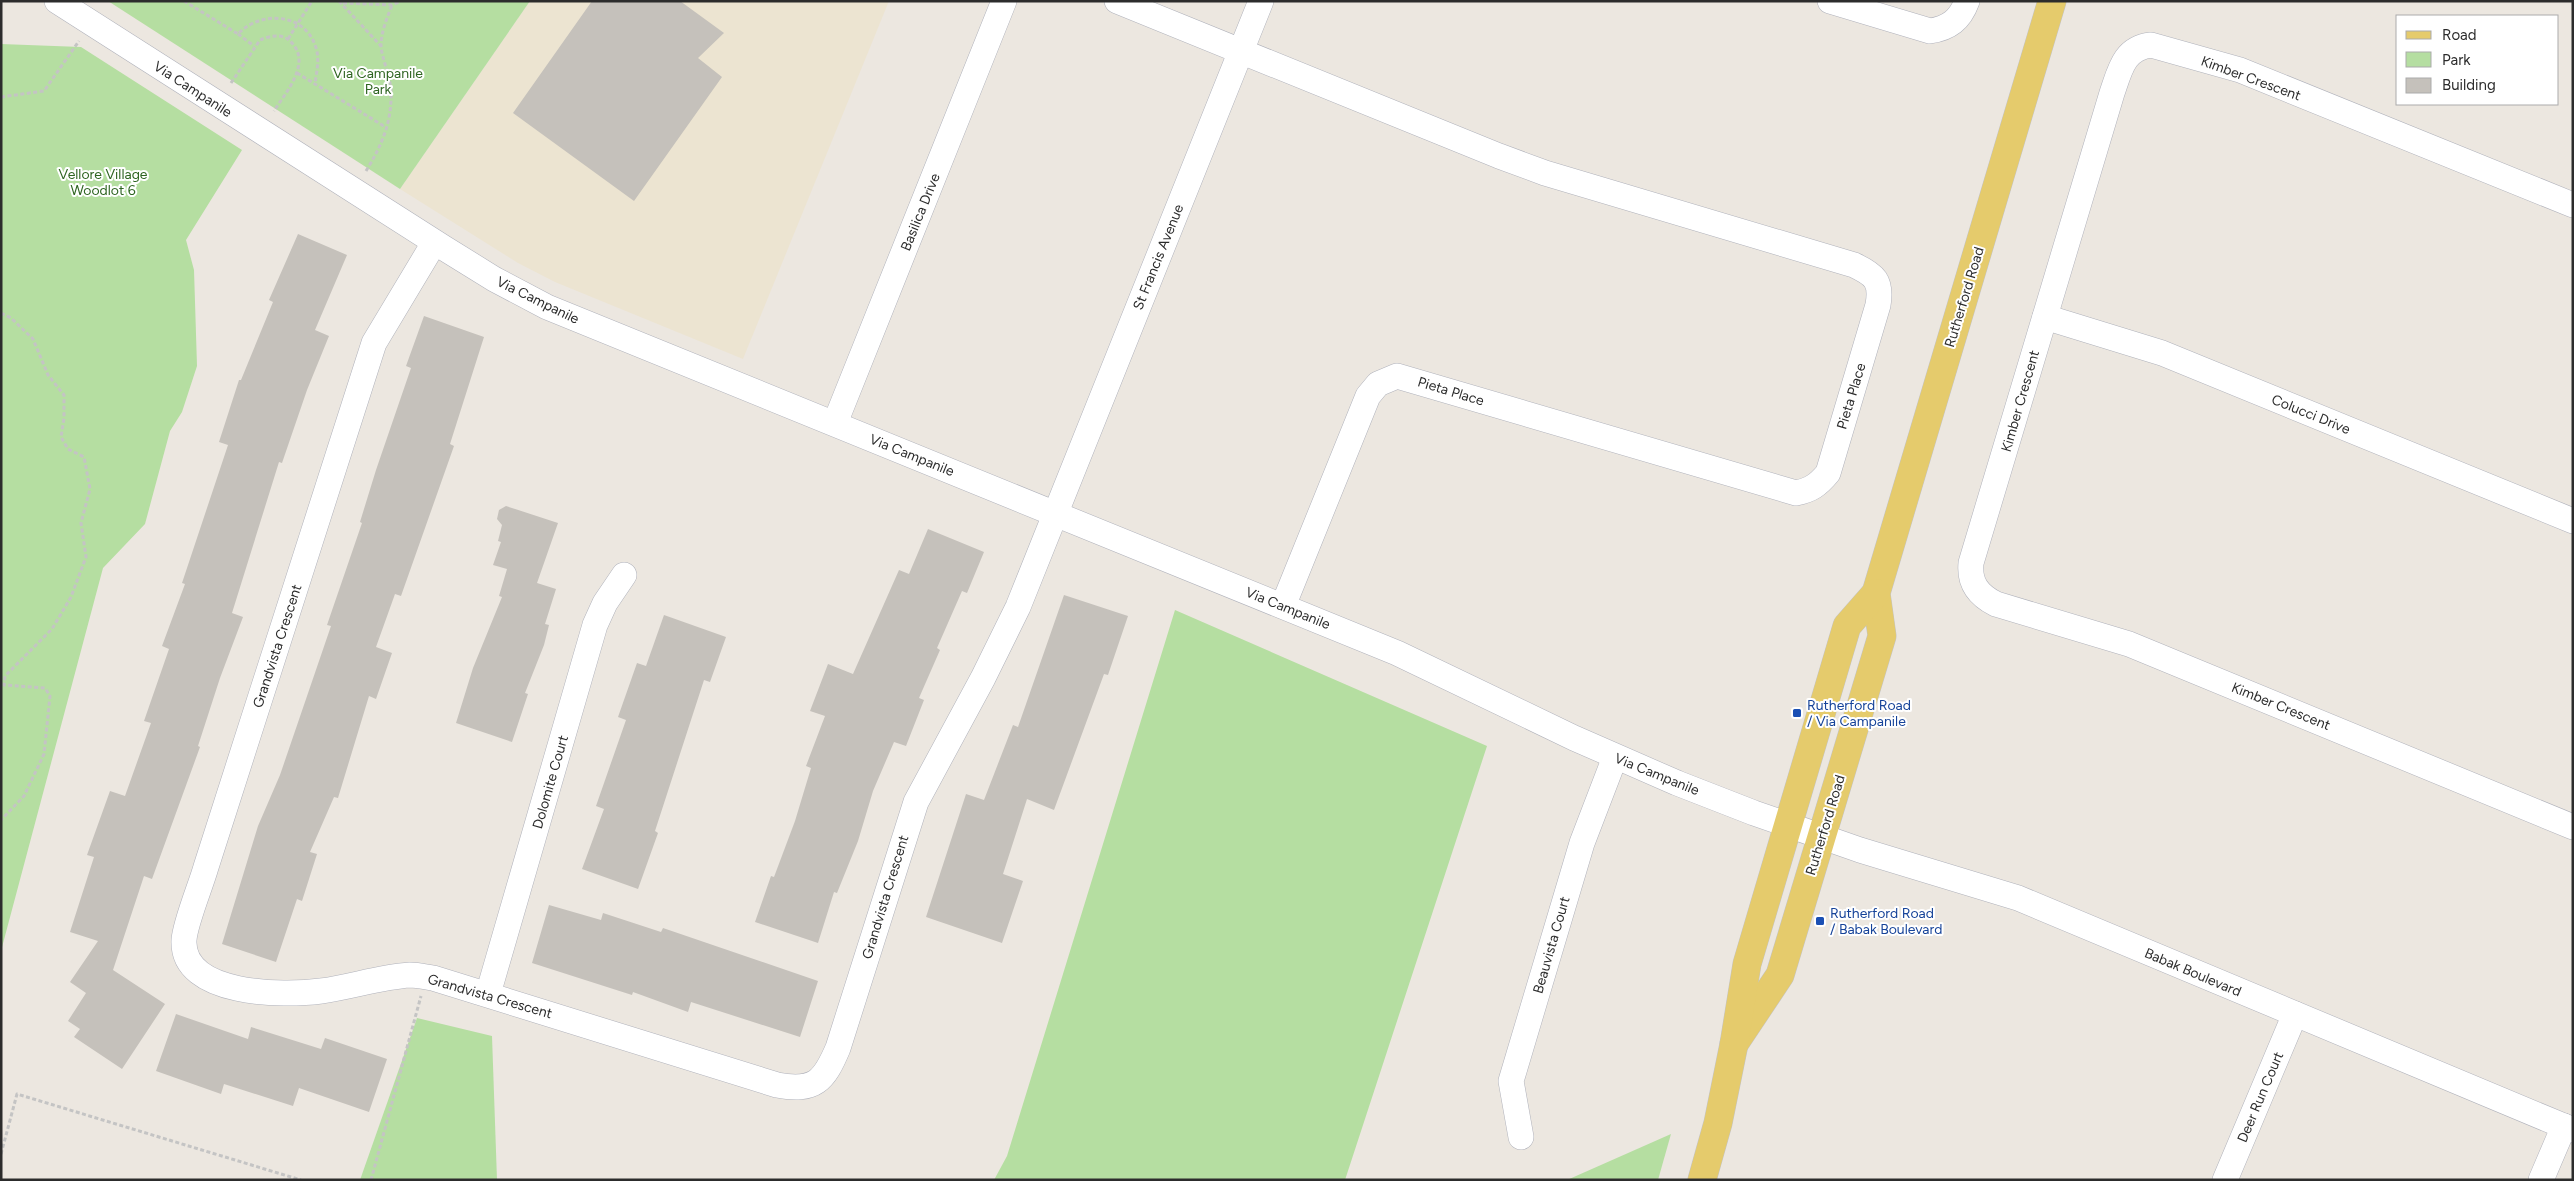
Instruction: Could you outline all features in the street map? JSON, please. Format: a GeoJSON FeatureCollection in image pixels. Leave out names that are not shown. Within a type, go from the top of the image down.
{"type":"FeatureCollection","features":[{"type":"Feature","properties":{"kind":"main road","name":"Rutherford Road"},"geometry":{"type":"LineString","coordinates":[[1806,831],[1848,626],[1876,593],[2052,1]]}},
{"type":"Feature","properties":{"kind":"main road","name":"Rutherford Road"},"geometry":{"type":"LineString","coordinates":[[1702,1180],[1718,1123],[1734,1044],[1747,964],[1806,831],[1882,636],[1876,593]]}},
{"type":"Feature","properties":{"kind":"street","name":"Basilica Drive"},"geometry":{"type":"LineString","coordinates":[[835,423],[1004,1]]}},
{"type":"Feature","properties":{"kind":"street"},"geometry":{"type":"LineString","coordinates":[[1117,1],[1241,51]]}},
{"type":"Feature","properties":{"kind":"street","name":"St Francis Avenue"},"geometry":{"type":"LineString","coordinates":[[1055,513],[1261,1]]}},
{"type":"Feature","properties":{"kind":"street"},"geometry":{"type":"LineString","coordinates":[[1830,1],[1930,31],[1941,30],[1952,24],[1962,14],[1967,1]]}},
{"type":"Feature","properties":{"kind":"street","name":"Via Campanile"},"geometry":{"type":"LineString","coordinates":[[60,2],[434,242],[494,279],[547,307],[1283,606],[1438,671],[1615,757],[1806,831]]}},
{"type":"Feature","properties":{"kind":"street","name":"Kimber Crescent"},"geometry":{"type":"LineString","coordinates":[[2573,205],[2240,70],[2151,45],[2137,47],[2127,57],[2112,92],[1971,563],[1970,575],[1983,598],[1996,604],[2129,644],[2573,827]]}},
{"type":"Feature","properties":{"kind":"street","name":"Pieta Place"},"geometry":{"type":"LineString","coordinates":[[1241,51],[1545,172],[1854,265],[1868,272],[1877,281],[1880,292],[1828,473],[1819,484],[1796,493],[1414,380],[1396,376],[1378,384],[1368,396],[1356,422],[1283,606]]}},
{"type":"Feature","properties":{"kind":"street","name":"Grandvista Crescent"},"geometry":{"type":"LineString","coordinates":[[434,242],[374,343],[184,939],[187,958],[197,971],[210,980],[240,990],[284,994],[322,991],[364,981],[412,975],[433,978],[777,1085],[796,1088],[814,1084],[830,1067],[838,1048],[916,802],[1006,633],[1055,513]]}},
{"type":"Feature","properties":{"kind":"street","name":"Colucci Drive"},"geometry":{"type":"LineString","coordinates":[[2045,317],[2162,353],[2573,522]]}},
{"type":"Feature","properties":{"kind":"street","name":"Dolomite Court"},"geometry":{"type":"LineString","coordinates":[[488,994],[595,624],[605,603],[624,575]]}},
{"type":"Feature","properties":{"kind":"street","name":"Beauvista Court"},"geometry":{"type":"LineString","coordinates":[[1521,1137],[1511,1081],[1582,843],[1615,757]]}},
{"type":"Feature","properties":{"kind":"street","name":"Babak Boulevard"},"geometry":{"type":"LineString","coordinates":[[1806,831],[2018,898],[2568,1128]]}},
{"type":"Feature","properties":{"kind":"street","name":"Deer Run Court"},"geometry":{"type":"LineString","coordinates":[[2226,1180],[2295,1014]]}},
{"type":"Feature","properties":{"kind":"street"},"geometry":{"type":"LineString","coordinates":[[2541,1180],[2568,1128]]}},
{"type":"Feature","properties":{"kind":"path"},"geometry":{"type":"LineString","coordinates":[[184,1],[254,46]]}},
{"type":"Feature","properties":{"kind":"path"},"geometry":{"type":"LineString","coordinates":[[288,39],[312,1]]}},
{"type":"Feature","properties":{"kind":"path"},"geometry":{"type":"LineString","coordinates":[[341,2],[392,5],[401,1]]}},
{"type":"Feature","properties":{"kind":"path"},"geometry":{"type":"LineString","coordinates":[[341,2],[381,46],[389,71],[391,92],[387,128],[383,144],[366,171]]}},
{"type":"Feature","properties":{"kind":"path"},"geometry":{"type":"LineString","coordinates":[[381,46],[384,26],[392,5]]}},
{"type":"Feature","properties":{"kind":"path"},"geometry":{"type":"LineString","coordinates":[[238,34],[253,23],[270,18],[286,19],[298,24],[315,44],[319,62],[315,83]]}},
{"type":"Feature","properties":{"kind":"path"},"geometry":{"type":"LineString","coordinates":[[230,84],[254,46],[267,37],[277,36],[288,39],[297,49],[300,61],[297,73],[274,111]]}},
{"type":"Feature","properties":{"kind":"path"},"geometry":{"type":"LineString","coordinates":[[1,97],[44,91],[78,42]]}},
{"type":"Feature","properties":{"kind":"path"},"geometry":{"type":"LineString","coordinates":[[297,73],[387,128]]}},
{"type":"Feature","properties":{"kind":"path"},"geometry":{"type":"LineString","coordinates":[[1,313],[12,318],[34,339],[48,375],[64,395],[64,418],[61,437],[68,449],[84,457],[90,489],[81,523],[86,557],[71,597],[52,629],[4,676],[4,685],[45,688],[50,696],[50,703],[44,754],[24,796],[1,820]]}},
{"type":"Feature","properties":{"kind":"path"},"geometry":{"type":"LineString","coordinates":[[371,1180],[422,993]]}},
{"type":"Feature","properties":{"kind":"path"},"geometry":{"type":"LineString","coordinates":[[1,1154],[17,1094],[302,1180]]}},
{"type":"Feature","properties":{"kind":"shaded area"},"geometry":{"type":"Polygon","coordinates":[[[530,1],[889,1],[743,359],[555,282],[518,263],[400,189],[530,1]]]}},
{"type":"Feature","properties":{"kind":"green space","name":"Via Campanile Park"},"geometry":{"type":"Polygon","coordinates":[[[108,1],[530,1],[400,189],[108,1]]]}},
{"type":"Feature","properties":{"kind":"green space","name":"Vellore Village Woodlot 6"},"geometry":{"type":"Polygon","coordinates":[[[1,44],[81,47],[242,150],[186,240],[194,270],[197,366],[182,412],[170,431],[145,524],[103,568],[1,951],[1,44]]]}},
{"type":"Feature","properties":{"kind":"green space"},"geometry":{"type":"Polygon","coordinates":[[[1175,610],[1487,746],[1345,1180],[994,1180],[1007,1156],[1175,610]]]}},
{"type":"Feature","properties":{"kind":"green space"},"geometry":{"type":"Polygon","coordinates":[[[417,1018],[492,1036],[497,1180],[360,1180],[417,1018]]]}},
{"type":"Feature","properties":{"kind":"green space"},"geometry":{"type":"Polygon","coordinates":[[[1671,1134],[1658,1180],[1567,1180],[1671,1134]]]}},
{"type":"Feature","properties":{"kind":"building"},"geometry":{"type":"Polygon","coordinates":[[[592,1],[680,1],[724,33],[698,58],[722,77],[634,201],[513,113],[592,1]]]}},
{"type":"Feature","properties":{"kind":"building"},"geometry":{"type":"Polygon","coordinates":[[[298,234],[347,255],[315,330],[329,336],[307,390],[282,463],[279,462],[232,613],[243,617],[220,678],[198,746],[200,747],[152,879],[144,876],[113,970],[165,1004],[122,1069],[74,1037],[80,1029],[68,1021],[86,993],[70,982],[98,941],[70,932],[94,857],[87,855],[110,791],[125,796],[151,723],[144,721],[169,649],[162,646],[185,584],[182,583],[228,445],[219,442],[239,380],[241,380],[273,302],[269,300],[298,234]]]}},
{"type":"Feature","properties":{"kind":"building"},"geometry":{"type":"Polygon","coordinates":[[[424,316],[484,337],[450,444],[454,446],[401,596],[395,594],[376,647],[392,653],[376,699],[369,696],[338,798],[334,797],[310,852],[317,854],[302,901],[297,899],[276,962],[222,944],[258,826],[280,775],[331,626],[327,625],[362,523],[360,522],[376,470],[411,368],[406,366],[424,316]]]}},
{"type":"Feature","properties":{"kind":"building"},"geometry":{"type":"Polygon","coordinates":[[[506,506],[558,523],[537,583],[556,589],[545,624],[549,625],[544,645],[525,693],[528,694],[512,742],[456,723],[473,668],[502,597],[499,596],[507,569],[493,565],[501,542],[498,541],[502,525],[497,519],[499,510],[506,506]]]}},
{"type":"Feature","properties":{"kind":"building"},"geometry":{"type":"Polygon","coordinates":[[[928,529],[984,552],[967,593],[962,591],[937,648],[940,650],[919,698],[924,700],[906,746],[894,742],[873,791],[858,841],[837,893],[834,892],[818,943],[755,922],[771,876],[774,877],[795,821],[811,768],[806,766],[825,716],[810,711],[828,664],[853,674],[899,570],[909,574],[928,529]]]}},
{"type":"Feature","properties":{"kind":"building"},"geometry":{"type":"Polygon","coordinates":[[[1064,595],[1128,616],[1108,675],[1104,674],[1054,810],[1027,799],[1003,874],[1023,881],[1002,943],[926,917],[966,794],[984,800],[1013,725],[1018,727],[1064,595]]]}},
{"type":"Feature","properties":{"kind":"building"},"geometry":{"type":"Polygon","coordinates":[[[664,615],[726,637],[710,682],[704,680],[655,831],[658,833],[638,889],[582,869],[604,809],[596,806],[626,720],[618,717],[637,663],[646,666],[664,615]]]}},
{"type":"Feature","properties":{"kind":"building"},"geometry":{"type":"Polygon","coordinates":[[[549,905],[601,920],[603,913],[661,932],[663,928],[818,981],[800,1037],[691,1002],[688,1012],[633,992],[632,995],[532,963],[549,905]]]}},
{"type":"Feature","properties":{"kind":"building"},"geometry":{"type":"Polygon","coordinates":[[[176,1014],[248,1039],[251,1027],[321,1049],[325,1038],[387,1059],[369,1112],[299,1088],[293,1106],[224,1084],[221,1094],[156,1071],[176,1014]]]}},
{"type":"Feature","properties":{"kind":"place","name":"Rutherford Road / Via Campanile"},"geometry":{"type":"Point","coordinates":[1797,713]}},
{"type":"Feature","properties":{"kind":"place","name":"Rutherford Road / Babak Boulevard"},"geometry":{"type":"Point","coordinates":[1820,921]}}]}
